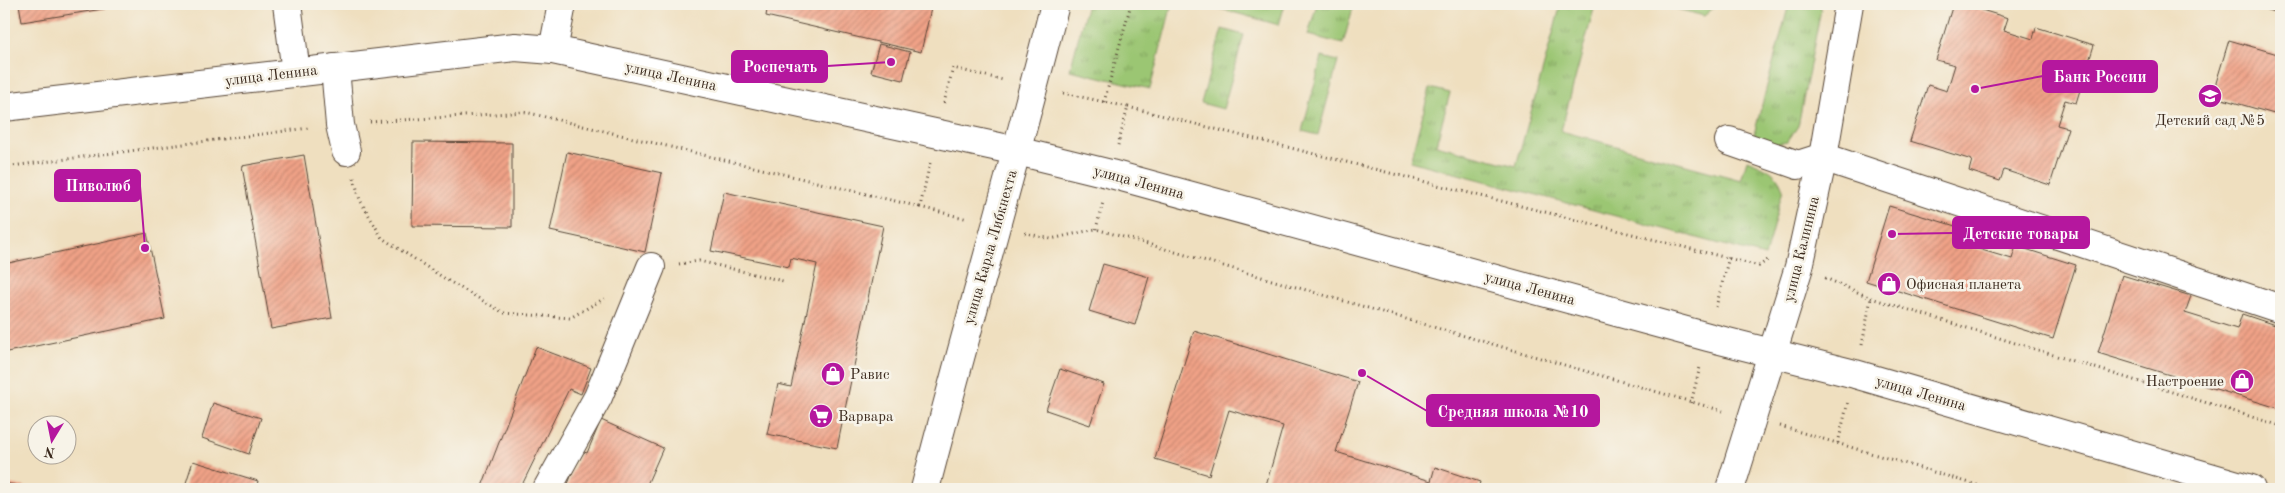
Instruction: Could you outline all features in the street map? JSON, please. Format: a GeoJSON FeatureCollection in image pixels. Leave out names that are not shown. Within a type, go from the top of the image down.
{"type":"FeatureCollection","features":[{"type":"Feature","properties":{"kind":"main road"},"geometry":{"type":"LineString","coordinates":[[287,4],[296,72]]}},
{"type":"Feature","properties":{"kind":"main road"},"geometry":{"type":"LineString","coordinates":[[553,50],[562,4]]}},
{"type":"Feature","properties":{"kind":"main road","name":"улица Карла Либкнехта"},"geometry":{"type":"LineString","coordinates":[[925,489],[1055,4]]}},
{"type":"Feature","properties":{"kind":"main road","name":"улица Калинина"},"geometry":{"type":"LineString","coordinates":[[1730,489],[1774,354],[1799,267],[1823,157],[1849,4]]}},
{"type":"Feature","properties":{"kind":"main road","name":"улица Ленина"},"geometry":{"type":"LineString","coordinates":[[4,107],[515,47],[553,50],[1017,151],[1111,174],[1774,354],[1856,374],[2251,489]]}},
{"type":"Feature","properties":{"kind":"main road"},"geometry":{"type":"LineString","coordinates":[[335,68],[340,124],[346,152]]}},
{"type":"Feature","properties":{"kind":"main road"},"geometry":{"type":"LineString","coordinates":[[1728,141],[1798,165],[1823,157],[2281,309]]}},
{"type":"Feature","properties":{"kind":"main road"},"geometry":{"type":"LineString","coordinates":[[547,489],[598,397],[651,267]]}},
{"type":"Feature","properties":{"kind":"path"},"geometry":{"type":"LineString","coordinates":[[1104,102],[1131,4]]}},
{"type":"Feature","properties":{"kind":"path"},"geometry":{"type":"LineString","coordinates":[[1128,107],[1759,266],[1773,256],[1871,298],[2281,426]]}},
{"type":"Feature","properties":{"kind":"path"},"geometry":{"type":"LineString","coordinates":[[4,168],[340,124],[525,112],[920,207]]}},
{"type":"Feature","properties":{"kind":"path"},"geometry":{"type":"LineString","coordinates":[[346,152],[360,200],[382,238],[447,280],[504,313],[570,318],[614,294]]}},
{"type":"Feature","properties":{"kind":"path"},"geometry":{"type":"LineString","coordinates":[[960,217],[1051,239],[1096,229],[1691,403],[1786,427],[1990,489]]}},
{"type":"Feature","properties":{"kind":"path"},"geometry":{"type":"LineString","coordinates":[[651,267],[699,261],[783,281]]}},
{"type":"Feature","properties":{"kind":"green space"},"geometry":{"type":"Polygon","coordinates":[[[1087,4],[1172,4],[1150,89],[1070,70],[1087,4]]]}},
{"type":"Feature","properties":{"kind":"green space"},"geometry":{"type":"Polygon","coordinates":[[[1203,4],[1285,4],[1279,25],[1203,4]]]}},
{"type":"Feature","properties":{"kind":"green space"},"geometry":{"type":"Polygon","coordinates":[[[1317,4],[1354,4],[1343,44],[1308,35],[1317,4]]]}},
{"type":"Feature","properties":{"kind":"green space"},"geometry":{"type":"Polygon","coordinates":[[[1561,4],[1595,5],[1561,131],[1741,180],[1747,160],[1770,170],[1778,178],[1783,190],[1765,256],[1410,161],[1430,88],[1450,93],[1436,145],[1516,166],[1561,4]]]}},
{"type":"Feature","properties":{"kind":"green space"},"geometry":{"type":"Polygon","coordinates":[[[1658,4],[1718,4],[1704,16],[1658,4]]]}},
{"type":"Feature","properties":{"kind":"green space"},"geometry":{"type":"Polygon","coordinates":[[[1789,4],[1820,4],[1821,9],[1798,126],[1787,142],[1770,145],[1753,138],[1789,4]]]}},
{"type":"Feature","properties":{"kind":"green space"},"geometry":{"type":"Polygon","coordinates":[[[1222,29],[1244,35],[1223,109],[1201,103],[1222,29]]]}},
{"type":"Feature","properties":{"kind":"green space"},"geometry":{"type":"Polygon","coordinates":[[[1322,57],[1338,61],[1318,135],[1302,131],[1322,57]]]}},
{"type":"Feature","properties":{"kind":"building"},"geometry":{"type":"Polygon","coordinates":[[[19,4],[114,4],[115,7],[22,22],[19,4]]]}},
{"type":"Feature","properties":{"kind":"building"},"geometry":{"type":"Polygon","coordinates":[[[768,4],[932,4],[921,52],[766,16],[768,4]]]}},
{"type":"Feature","properties":{"kind":"building"},"geometry":{"type":"Polygon","coordinates":[[[1953,4],[1962,4],[2008,18],[2004,30],[2033,39],[2036,27],[2094,45],[2076,103],[2065,100],[2057,125],[2068,128],[2050,185],[2004,170],[2000,181],[1969,171],[1972,160],[1910,141],[1928,85],[1947,91],[1955,65],[1936,60],[1953,4]]]}},
{"type":"Feature","properties":{"kind":"building"},"geometry":{"type":"Polygon","coordinates":[[[2247,4],[2281,4],[2281,14],[2247,4]]]}},
{"type":"Feature","properties":{"kind":"building"},"geometry":{"type":"Polygon","coordinates":[[[2229,40],[2281,55],[2281,116],[2212,96],[2229,40]]]}},
{"type":"Feature","properties":{"kind":"building"},"geometry":{"type":"Polygon","coordinates":[[[879,44],[910,52],[903,80],[871,72],[879,44]]]}},
{"type":"Feature","properties":{"kind":"building"},"geometry":{"type":"Polygon","coordinates":[[[413,142],[512,143],[512,227],[412,226],[413,142]]]}},
{"type":"Feature","properties":{"kind":"building"},"geometry":{"type":"Polygon","coordinates":[[[567,152],[662,173],[645,252],[550,231],[567,152]]]}},
{"type":"Feature","properties":{"kind":"building"},"geometry":{"type":"Polygon","coordinates":[[[304,155],[332,318],[271,329],[242,166],[304,155]]]}},
{"type":"Feature","properties":{"kind":"building"},"geometry":{"type":"Polygon","coordinates":[[[724,192],[883,226],[837,448],[767,434],[778,384],[791,387],[817,264],[791,258],[789,267],[711,251],[724,192]]]}},
{"type":"Feature","properties":{"kind":"building"},"geometry":{"type":"Polygon","coordinates":[[[1889,206],[1962,228],[1958,243],[2012,259],[2016,246],[2076,265],[2053,339],[1866,281],[1889,206]]]}},
{"type":"Feature","properties":{"kind":"building"},"geometry":{"type":"Polygon","coordinates":[[[147,233],[165,319],[7,352],[4,336],[4,264],[147,233]]]}},
{"type":"Feature","properties":{"kind":"building"},"geometry":{"type":"Polygon","coordinates":[[[1103,264],[1149,277],[1135,325],[1089,311],[1103,264]]]}},
{"type":"Feature","properties":{"kind":"building"},"geometry":{"type":"Polygon","coordinates":[[[2122,275],[2191,296],[2185,313],[2237,329],[2242,314],[2281,327],[2281,409],[2098,353],[2122,275]]]}},
{"type":"Feature","properties":{"kind":"building"},"geometry":{"type":"Polygon","coordinates":[[[1194,331],[1358,382],[1336,452],[1431,481],[1435,467],[1480,482],[1478,489],[1281,489],[1266,485],[1283,426],[1229,410],[1209,475],[1155,459],[1194,331]]]}},
{"type":"Feature","properties":{"kind":"building"},"geometry":{"type":"Polygon","coordinates":[[[536,347],[591,368],[581,394],[569,389],[520,489],[481,489],[536,347]]]}},
{"type":"Feature","properties":{"kind":"building"},"geometry":{"type":"Polygon","coordinates":[[[1060,369],[1104,384],[1090,425],[1046,410],[1060,369]]]}},
{"type":"Feature","properties":{"kind":"building"},"geometry":{"type":"Polygon","coordinates":[[[213,403],[261,418],[249,454],[202,438],[213,403]]]}},
{"type":"Feature","properties":{"kind":"building"},"geometry":{"type":"Polygon","coordinates":[[[601,420],[663,448],[645,489],[566,489],[581,451],[587,453],[601,420]]]}},
{"type":"Feature","properties":{"kind":"building"},"geometry":{"type":"Polygon","coordinates":[[[193,461],[258,481],[256,489],[184,489],[193,461]]]}},
{"type":"Feature","properties":{"kind":"building"},"geometry":{"type":"Polygon","coordinates":[[[4,483],[31,488],[4,489],[4,483]]]}},
{"type":"Feature","properties":{"kind":"place","name":"Роспечать"},"geometry":{"type":"Point","coordinates":[891,62]}},
{"type":"Feature","properties":{"kind":"place","name":"Банк России"},"geometry":{"type":"Point","coordinates":[1975,89]}},
{"type":"Feature","properties":{"kind":"place","name":"Детский сад №5"},"geometry":{"type":"Point","coordinates":[2210,96]}},
{"type":"Feature","properties":{"kind":"place","name":"Детские товары"},"geometry":{"type":"Point","coordinates":[1892,234]}},
{"type":"Feature","properties":{"kind":"place","name":"Пиволюб"},"geometry":{"type":"Point","coordinates":[145,248]}},
{"type":"Feature","properties":{"kind":"place","name":"Офисная планета"},"geometry":{"type":"Point","coordinates":[1889,284]}},
{"type":"Feature","properties":{"kind":"place","name":"Средняя школа №10"},"geometry":{"type":"Point","coordinates":[1362,373]}},
{"type":"Feature","properties":{"kind":"place","name":"Равис"},"geometry":{"type":"Point","coordinates":[833,374]}},
{"type":"Feature","properties":{"kind":"place","name":"Настроение"},"geometry":{"type":"Point","coordinates":[2242,381]}},
{"type":"Feature","properties":{"kind":"place","name":"Варвара"},"geometry":{"type":"Point","coordinates":[821,416]}}]}
